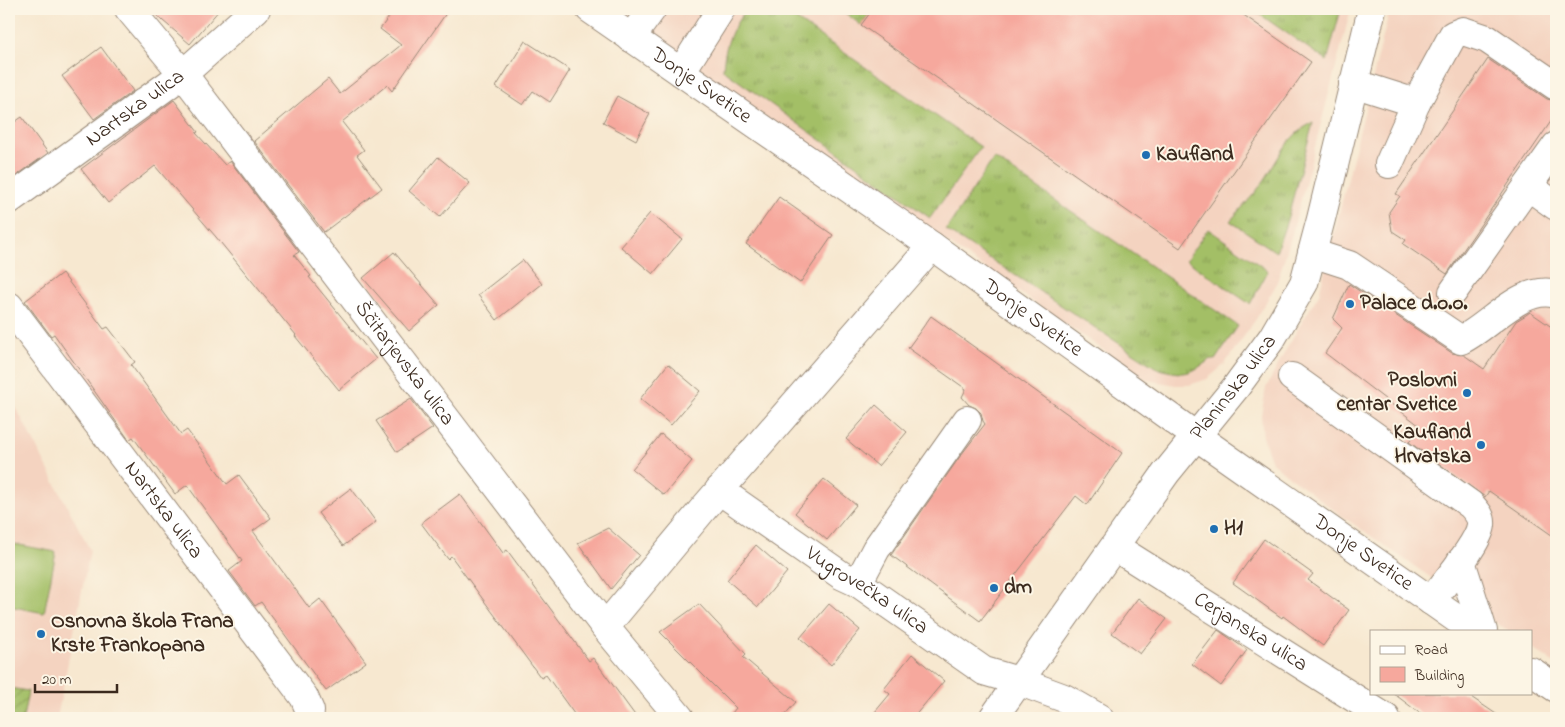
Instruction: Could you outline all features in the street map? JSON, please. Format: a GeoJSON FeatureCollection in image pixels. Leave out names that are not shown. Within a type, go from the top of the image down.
{"type":"FeatureCollection","features":[{"type":"Feature","properties":{"kind":"street","name":"Ščitarjevska ulica"},"geometry":{"type":"LineString","coordinates":[[130,9],[183,74],[605,627],[680,718]]}},
{"type":"Feature","properties":{"kind":"street","name":"Nartska ulica"},"geometry":{"type":"LineString","coordinates":[[9,200],[183,74],[256,9]]}},
{"type":"Feature","properties":{"kind":"street","name":"Donje Svetice"},"geometry":{"type":"LineString","coordinates":[[590,9],[932,246],[1196,436],[1473,630]]}},
{"type":"Feature","properties":{"kind":"street"},"geometry":{"type":"LineString","coordinates":[[632,38],[652,9]]}},
{"type":"Feature","properties":{"kind":"street"},"geometry":{"type":"LineString","coordinates":[[681,72],[721,9]]}},
{"type":"Feature","properties":{"kind":"street","name":"Planinska ulica"},"geometry":{"type":"LineString","coordinates":[[993,718],[1166,474],[1236,387],[1272,338],[1304,282],[1372,9]]}},
{"type":"Feature","properties":{"kind":"street"},"geometry":{"type":"LineString","coordinates":[[1389,164],[1416,103],[1453,35],[1463,31],[1487,39],[1556,86]]}},
{"type":"Feature","properties":{"kind":"street"},"geometry":{"type":"LineString","coordinates":[[1353,84],[1416,103]]}},
{"type":"Feature","properties":{"kind":"street"},"geometry":{"type":"LineString","coordinates":[[1453,292],[1556,146]]}},
{"type":"Feature","properties":{"kind":"street"},"geometry":{"type":"LineString","coordinates":[[1528,186],[1556,206]]}},
{"type":"Feature","properties":{"kind":"street"},"geometry":{"type":"LineString","coordinates":[[605,627],[719,490],[932,246]]}},
{"type":"Feature","properties":{"kind":"street"},"geometry":{"type":"LineString","coordinates":[[1312,253],[1349,265],[1461,340],[1471,335],[1506,308],[1533,294],[1556,294]]}},
{"type":"Feature","properties":{"kind":"street","name":"Nartska ulica"},"geometry":{"type":"LineString","coordinates":[[9,306],[304,697],[310,711],[309,718]]}},
{"type":"Feature","properties":{"kind":"street"},"geometry":{"type":"LineString","coordinates":[[1292,377],[1471,505],[1480,515],[1482,524],[1477,539],[1431,601]]}},
{"type":"Feature","properties":{"kind":"street"},"geometry":{"type":"LineString","coordinates":[[858,582],[876,549],[967,420]]}},
{"type":"Feature","properties":{"kind":"street","name":"Vugrovečka ulica"},"geometry":{"type":"LineString","coordinates":[[719,490],[841,575],[858,582],[984,672],[1018,681],[1064,698],[1100,718]]}},
{"type":"Feature","properties":{"kind":"street","name":"Cerjanska ulica"},"geometry":{"type":"LineString","coordinates":[[1115,546],[1386,718]]}},
{"type":"Feature","properties":{"kind":"street"},"geometry":{"type":"LineString","coordinates":[[1460,561],[1483,630]]}},
{"type":"Feature","properties":{"kind":"street"},"geometry":{"type":"LineString","coordinates":[[1532,672],[1556,688]]}},
{"type":"Feature","properties":{"kind":"shaded area"},"geometry":{"type":"Polygon","coordinates":[[[610,9],[1351,9],[1291,238],[1276,285],[1256,319],[1224,365],[1207,379],[1189,385],[1176,385],[1147,380],[610,9]]]}},
{"type":"Feature","properties":{"kind":"shaded area"},"geometry":{"type":"Polygon","coordinates":[[[1390,9],[1556,9],[1556,664],[1532,648],[1532,630],[1507,630],[1342,516],[1272,462],[1263,438],[1261,415],[1266,388],[1289,344],[1319,294],[1390,9]]]}},
{"type":"Feature","properties":{"kind":"shaded area","name":"Osnovna škola Frana Krste Frankopana"},"geometry":{"type":"Polygon","coordinates":[[[9,394],[90,550],[57,718],[9,718],[9,394]]]}},
{"type":"Feature","properties":{"kind":"green space"},"geometry":{"type":"Polygon","coordinates":[[[746,9],[781,9],[981,147],[930,218],[723,70],[725,53],[730,38],[746,9]]]}},
{"type":"Feature","properties":{"kind":"green space"},"geometry":{"type":"Polygon","coordinates":[[[840,9],[873,9],[861,25],[840,9]]]}},
{"type":"Feature","properties":{"kind":"green space"},"geometry":{"type":"Polygon","coordinates":[[[1252,9],[1341,9],[1327,61],[1252,9]]]}},
{"type":"Feature","properties":{"kind":"green space"},"geometry":{"type":"Polygon","coordinates":[[[1313,123],[1287,220],[1276,252],[1230,221],[1261,185],[1289,141],[1313,123]]]}},
{"type":"Feature","properties":{"kind":"green space"},"geometry":{"type":"Polygon","coordinates":[[[994,158],[1238,326],[1215,360],[1211,359],[1197,369],[1186,373],[1158,369],[946,230],[994,158]]]}},
{"type":"Feature","properties":{"kind":"green space"},"geometry":{"type":"Polygon","coordinates":[[[1208,229],[1268,271],[1250,304],[1186,260],[1208,229]]]}},
{"type":"Feature","properties":{"kind":"green space"},"geometry":{"type":"Polygon","coordinates":[[[9,543],[56,552],[44,613],[9,606],[9,543]]]}},
{"type":"Feature","properties":{"kind":"green space"},"geometry":{"type":"Polygon","coordinates":[[[9,688],[28,691],[23,718],[9,718],[9,688]]]}},
{"type":"Feature","properties":{"kind":"building"},"geometry":{"type":"Polygon","coordinates":[[[149,9],[220,9],[190,44],[149,9]]]}},
{"type":"Feature","properties":{"kind":"building"},"geometry":{"type":"Polygon","coordinates":[[[395,9],[449,9],[392,91],[387,85],[342,122],[364,150],[357,155],[382,188],[324,232],[254,141],[328,79],[340,94],[401,45],[380,29],[395,9]]]}},
{"type":"Feature","properties":{"kind":"building","name":"Kaufland"},"geometry":{"type":"Polygon","coordinates":[[[873,9],[1235,9],[1311,62],[1180,248],[861,25],[873,9]]]}},
{"type":"Feature","properties":{"kind":"building"},"geometry":{"type":"Polygon","coordinates":[[[525,41],[570,70],[550,102],[533,91],[523,105],[496,87],[525,41]]]}},
{"type":"Feature","properties":{"kind":"building"},"geometry":{"type":"Polygon","coordinates":[[[101,47],[133,91],[94,119],[62,76],[101,47]]]}},
{"type":"Feature","properties":{"kind":"building"},"geometry":{"type":"Polygon","coordinates":[[[1488,59],[1547,99],[1556,101],[1556,114],[1447,274],[1403,244],[1406,240],[1392,231],[1389,212],[1400,196],[1396,194],[1488,59]]]}},
{"type":"Feature","properties":{"kind":"building"},"geometry":{"type":"Polygon","coordinates":[[[617,96],[650,114],[636,140],[603,122],[617,96]]]}},
{"type":"Feature","properties":{"kind":"building"},"geometry":{"type":"Polygon","coordinates":[[[174,100],[198,132],[196,133],[225,165],[230,161],[299,252],[294,255],[311,276],[309,277],[376,359],[339,390],[216,237],[155,166],[108,203],[81,169],[174,100]]]}},
{"type":"Feature","properties":{"kind":"building"},"geometry":{"type":"Polygon","coordinates":[[[22,117],[48,153],[9,181],[9,126],[22,117]]]}},
{"type":"Feature","properties":{"kind":"building"},"geometry":{"type":"Polygon","coordinates":[[[438,157],[470,183],[440,217],[409,191],[438,157]]]}},
{"type":"Feature","properties":{"kind":"building"},"geometry":{"type":"Polygon","coordinates":[[[779,197],[833,235],[800,283],[746,244],[779,197]]]}},
{"type":"Feature","properties":{"kind":"building"},"geometry":{"type":"Polygon","coordinates":[[[650,213],[682,239],[653,274],[621,247],[650,213]]]}},
{"type":"Feature","properties":{"kind":"building"},"geometry":{"type":"Polygon","coordinates":[[[394,252],[439,305],[409,331],[363,278],[394,252]]]}},
{"type":"Feature","properties":{"kind":"building"},"geometry":{"type":"Polygon","coordinates":[[[523,260],[542,284],[497,320],[478,295],[523,260]]]}},
{"type":"Feature","properties":{"kind":"building"},"geometry":{"type":"Polygon","coordinates":[[[62,273],[104,329],[108,327],[135,362],[131,365],[181,434],[187,430],[227,484],[239,475],[271,518],[253,531],[309,608],[320,599],[366,662],[326,691],[261,602],[255,606],[229,571],[242,561],[187,485],[175,494],[133,437],[129,440],[54,334],[51,336],[25,301],[62,273]]]}},
{"type":"Feature","properties":{"kind":"building","name":"Poslovni centar Svetice"},"geometry":{"type":"Polygon","coordinates":[[[1349,284],[1452,353],[1464,355],[1484,369],[1516,321],[1530,312],[1556,330],[1556,538],[1489,491],[1485,497],[1409,442],[1420,426],[1325,353],[1342,328],[1333,319],[1349,284]]]}},
{"type":"Feature","properties":{"kind":"building"},"geometry":{"type":"Polygon","coordinates":[[[931,316],[1122,453],[1087,505],[1076,496],[980,621],[891,555],[985,424],[981,413],[969,405],[962,397],[966,389],[908,348],[931,316]]]}},
{"type":"Feature","properties":{"kind":"building"},"geometry":{"type":"Polygon","coordinates":[[[668,364],[700,391],[671,425],[640,399],[668,364]]]}},
{"type":"Feature","properties":{"kind":"building"},"geometry":{"type":"Polygon","coordinates":[[[411,399],[433,428],[397,452],[376,421],[411,399]]]}},
{"type":"Feature","properties":{"kind":"building"},"geometry":{"type":"Polygon","coordinates":[[[876,405],[907,432],[878,466],[846,439],[876,405]]]}},
{"type":"Feature","properties":{"kind":"building"},"geometry":{"type":"Polygon","coordinates":[[[661,434],[692,461],[664,495],[632,469],[661,434]]]}},
{"type":"Feature","properties":{"kind":"building"},"geometry":{"type":"Polygon","coordinates":[[[824,479],[856,505],[827,540],[795,513],[824,479]]]}},
{"type":"Feature","properties":{"kind":"building"},"geometry":{"type":"Polygon","coordinates":[[[351,488],[376,522],[343,546],[318,513],[351,488]]]}},
{"type":"Feature","properties":{"kind":"building"},"geometry":{"type":"Polygon","coordinates":[[[460,494],[503,553],[507,550],[589,661],[593,658],[637,718],[577,718],[546,675],[541,678],[451,556],[448,559],[421,523],[460,494]]]}},
{"type":"Feature","properties":{"kind":"building"},"geometry":{"type":"Polygon","coordinates":[[[608,528],[639,555],[611,589],[578,543],[608,528]]]}},
{"type":"Feature","properties":{"kind":"building"},"geometry":{"type":"Polygon","coordinates":[[[1264,539],[1313,574],[1308,580],[1349,610],[1323,646],[1283,616],[1282,618],[1233,583],[1264,539]]]}},
{"type":"Feature","properties":{"kind":"building"},"geometry":{"type":"Polygon","coordinates":[[[756,545],[787,572],[758,607],[727,580],[756,545]]]}},
{"type":"Feature","properties":{"kind":"building"},"geometry":{"type":"Polygon","coordinates":[[[1138,598],[1167,619],[1140,654],[1112,633],[1138,598]]]}},
{"type":"Feature","properties":{"kind":"building"},"geometry":{"type":"Polygon","coordinates":[[[699,604],[746,654],[743,657],[796,702],[782,718],[728,718],[736,708],[660,632],[699,604]]]}},
{"type":"Feature","properties":{"kind":"building"},"geometry":{"type":"Polygon","coordinates":[[[829,604],[860,630],[831,665],[800,638],[829,604]]]}},
{"type":"Feature","properties":{"kind":"building"},"geometry":{"type":"Polygon","coordinates":[[[1218,630],[1247,650],[1221,686],[1192,664],[1218,630]]]}},
{"type":"Feature","properties":{"kind":"building"},"geometry":{"type":"Polygon","coordinates":[[[912,654],[944,681],[913,718],[870,718],[890,694],[884,689],[912,654]]]}},
{"type":"Feature","properties":{"kind":"building"},"geometry":{"type":"Polygon","coordinates":[[[1394,694],[1466,694],[1502,718],[1426,718],[1394,694]]]}},
{"type":"Feature","properties":{"kind":"place","name":"Kaufland"},"geometry":{"type":"Point","coordinates":[1146,155]}},
{"type":"Feature","properties":{"kind":"place","name":"Palace d.o.o."},"geometry":{"type":"Point","coordinates":[1350,304]}},
{"type":"Feature","properties":{"kind":"place","name":"Poslovni centar Svetice"},"geometry":{"type":"Point","coordinates":[1467,393]}},
{"type":"Feature","properties":{"kind":"place","name":"Kaufland Hrvatska"},"geometry":{"type":"Point","coordinates":[1481,445]}},
{"type":"Feature","properties":{"kind":"place","name":"H1"},"geometry":{"type":"Point","coordinates":[1214,529]}},
{"type":"Feature","properties":{"kind":"place","name":"dm"},"geometry":{"type":"Point","coordinates":[994,588]}},
{"type":"Feature","properties":{"kind":"place","name":"Osnovna škola Frana Krste Frankopana"},"geometry":{"type":"Point","coordinates":[41,634]}}]}
